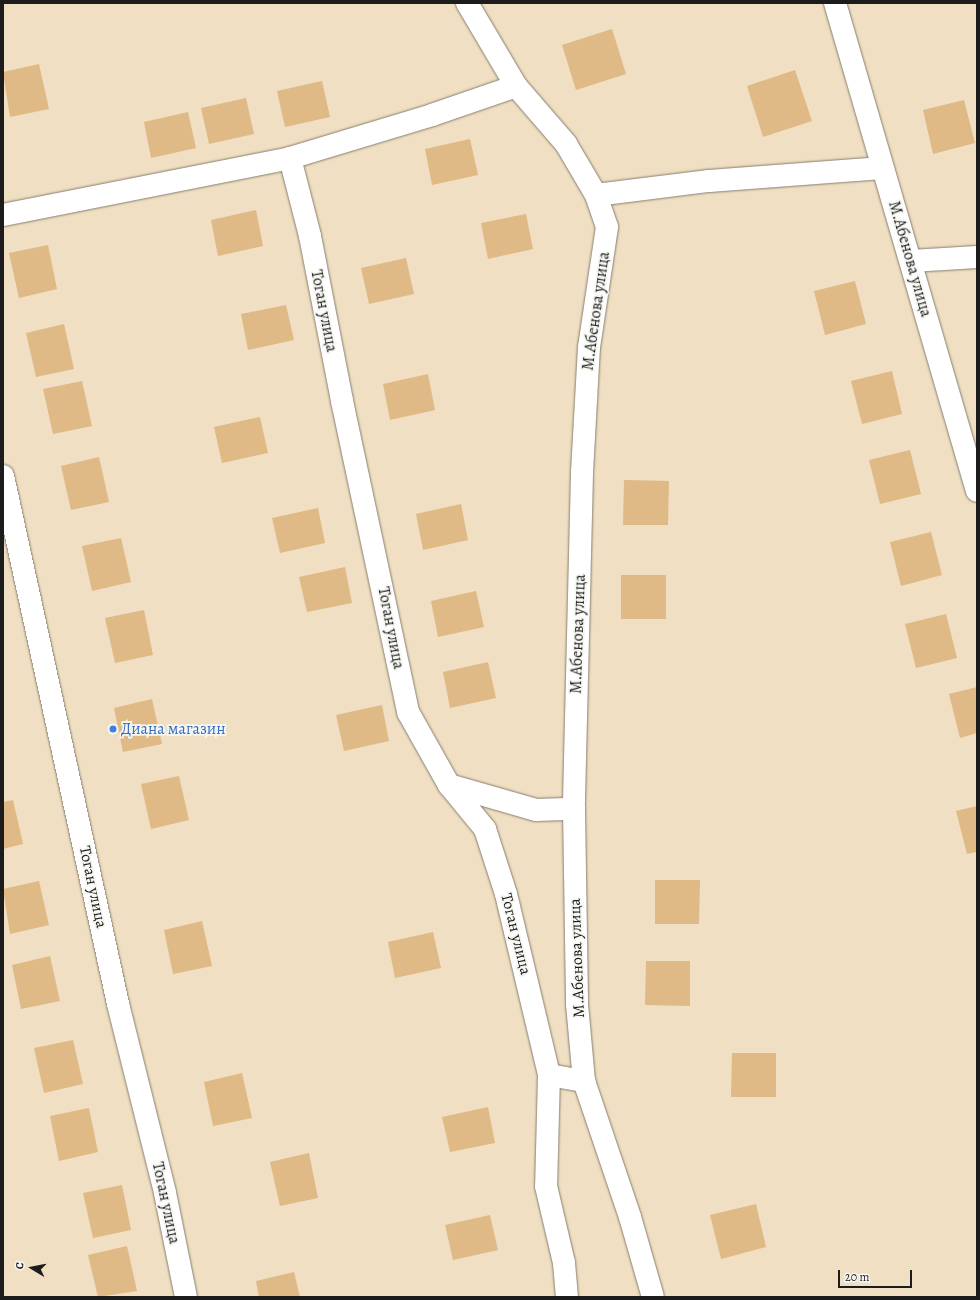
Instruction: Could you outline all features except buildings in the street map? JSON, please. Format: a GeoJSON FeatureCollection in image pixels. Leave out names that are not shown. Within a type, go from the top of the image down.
{"type":"FeatureCollection","features":[{"type":"Feature","properties":{"kind":"street","name":"М.Абенова улица"},"geometry":{"type":"LineString","coordinates":[[467,3],[516,86],[566,144],[596,195],[608,227],[589,347],[582,481],[574,809],[578,1004],[584,1081],[630,1217],[653,1297]]}},
{"type":"Feature","properties":{"kind":"street","name":"М.Абенова улица"},"geometry":{"type":"LineString","coordinates":[[835,3],[977,491]]}},
{"type":"Feature","properties":{"kind":"street"},"geometry":{"type":"LineString","coordinates":[[3,215],[290,158],[432,115],[516,86]]}},
{"type":"Feature","properties":{"kind":"street","name":"Тоган улица"},"geometry":{"type":"LineString","coordinates":[[290,158],[310,236],[342,402],[379,566],[408,712],[449,785],[485,829],[506,894],[549,1075],[546,1186],[564,1263],[567,1297]]}},
{"type":"Feature","properties":{"kind":"street"},"geometry":{"type":"LineString","coordinates":[[596,195],[709,181],[802,176],[884,168]]}},
{"type":"Feature","properties":{"kind":"street"},"geometry":{"type":"LineString","coordinates":[[911,261],[977,257]]}},
{"type":"Feature","properties":{"kind":"street","name":"Тоган улица"},"geometry":{"type":"LineString","coordinates":[[3,476],[117,996],[165,1193],[186,1297]]}},
{"type":"Feature","properties":{"kind":"street"},"geometry":{"type":"LineString","coordinates":[[449,785],[536,810],[574,809]]}},
{"type":"Feature","properties":{"kind":"street"},"geometry":{"type":"LineString","coordinates":[[549,1075],[584,1081]]}},
{"type":"Feature","properties":{"kind":"place","name":"Диана магазин"},"geometry":{"type":"Point","coordinates":[113,729]}}]}
